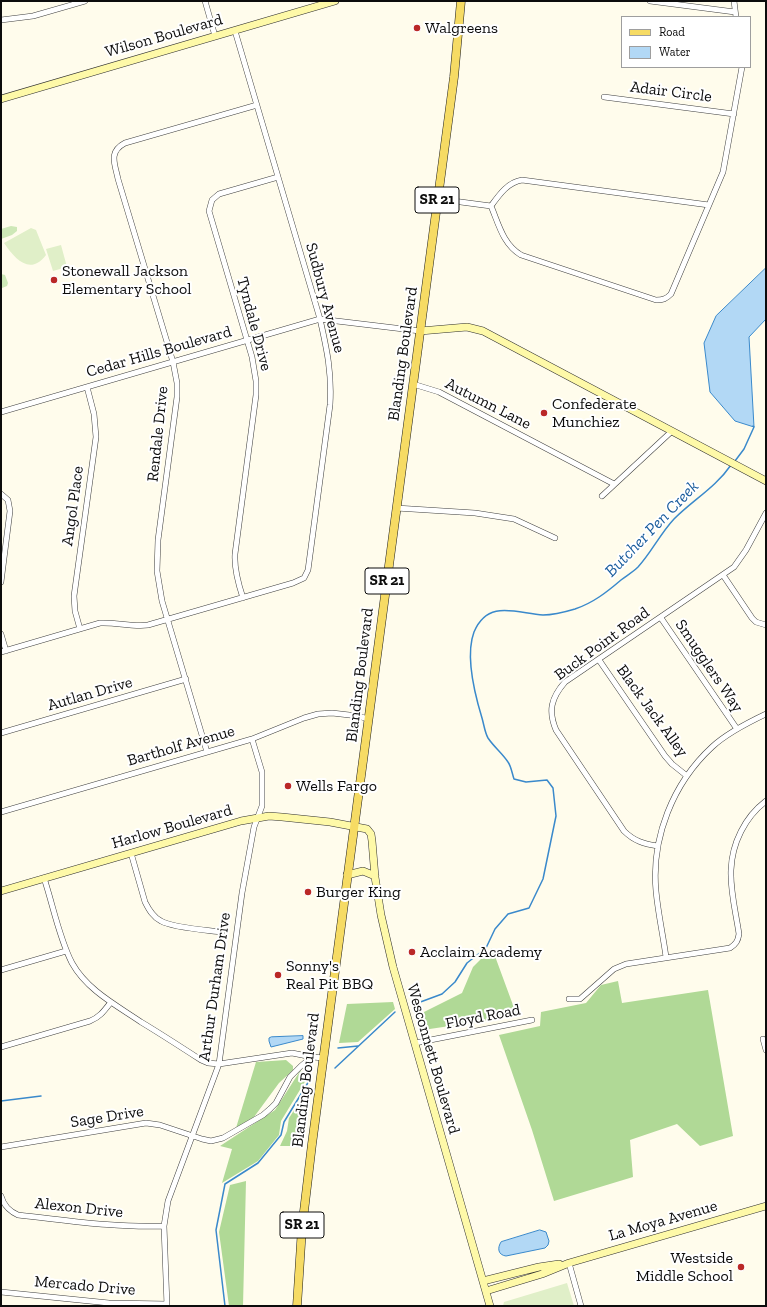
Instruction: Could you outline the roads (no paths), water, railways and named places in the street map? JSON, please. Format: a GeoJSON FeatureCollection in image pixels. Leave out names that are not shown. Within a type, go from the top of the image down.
{"type":"FeatureCollection","features":[{"type":"Feature","properties":{"kind":"main road","name":"Blanding Boulevard"},"geometry":{"type":"LineString","coordinates":[[298,1306],[302,1228],[324,1058],[329,1006],[454,78],[461,1]]}},
{"type":"Feature","properties":{"kind":"street"},"geometry":{"type":"LineString","coordinates":[[1,20],[33,16],[85,1]]}},
{"type":"Feature","properties":{"kind":"street"},"geometry":{"type":"LineString","coordinates":[[205,1],[215,36]]}},
{"type":"Feature","properties":{"kind":"street","name":"Wilson Boulevard"},"geometry":{"type":"LineString","coordinates":[[1,99],[335,1]]}},
{"type":"Feature","properties":{"kind":"street"},"geometry":{"type":"LineString","coordinates":[[650,1],[736,14],[734,1]]}},
{"type":"Feature","properties":{"kind":"street","name":"Sudbury Avenue"},"geometry":{"type":"LineString","coordinates":[[235,30],[320,319],[329,360],[331,388],[308,570],[304,578],[293,583],[243,598]]}},
{"type":"Feature","properties":{"kind":"street"},"geometry":{"type":"LineString","coordinates":[[491,206],[504,239],[521,255],[656,300],[663,300],[671,294],[723,172],[742,68]]}},
{"type":"Feature","properties":{"kind":"street","name":"Adair Circle"},"geometry":{"type":"LineString","coordinates":[[604,97],[734,114]]}},
{"type":"Feature","properties":{"kind":"street","name":"Rendale Drive"},"geometry":{"type":"LineString","coordinates":[[207,752],[159,586],[156,554],[177,397],[177,383],[118,179],[114,155],[116,150],[125,143],[257,105]]}},
{"type":"Feature","properties":{"kind":"street","name":"Tyndale Drive"},"geometry":{"type":"LineString","coordinates":[[243,598],[234,565],[256,395],[254,369],[247,340],[209,211],[212,200],[220,194],[278,177]]}},
{"type":"Feature","properties":{"kind":"street"},"geometry":{"type":"LineString","coordinates":[[491,206],[507,186],[516,181],[522,180],[709,205]]}},
{"type":"Feature","properties":{"kind":"street"},"geometry":{"type":"LineString","coordinates":[[438,199],[491,206]]}},
{"type":"Feature","properties":{"kind":"street","name":"Cedar Hills Boulevard"},"geometry":{"type":"LineString","coordinates":[[1,412],[320,319],[420,331]]}},
{"type":"Feature","properties":{"kind":"street"},"geometry":{"type":"LineString","coordinates":[[420,331],[467,327],[483,331],[766,481]]}},
{"type":"Feature","properties":{"kind":"street","name":"Autumn Lane"},"geometry":{"type":"LineString","coordinates":[[413,384],[439,392],[614,484]]}},
{"type":"Feature","properties":{"kind":"street","name":"Angol Place"},"geometry":{"type":"LineString","coordinates":[[80,629],[75,610],[74,596],[96,437],[94,414],[87,387]]}},
{"type":"Feature","properties":{"kind":"street"},"geometry":{"type":"LineString","coordinates":[[602,496],[672,431]]}},
{"type":"Feature","properties":{"kind":"street"},"geometry":{"type":"LineString","coordinates":[[1,494],[8,500],[10,511],[1,582]]}},
{"type":"Feature","properties":{"kind":"street"},"geometry":{"type":"LineString","coordinates":[[396,508],[475,513],[514,519],[555,538]]}},
{"type":"Feature","properties":{"kind":"street","name":"Buck Point Road"},"geometry":{"type":"LineString","coordinates":[[658,846],[642,843],[624,831],[556,730],[551,715],[552,705],[559,689],[565,682],[734,567],[741,559],[766,513]]}},
{"type":"Feature","properties":{"kind":"street"},"geometry":{"type":"LineString","coordinates":[[723,575],[752,618],[756,622],[766,625]]}},
{"type":"Feature","properties":{"kind":"street"},"geometry":{"type":"LineString","coordinates":[[1,634],[3,652],[100,623],[139,626],[148,625],[243,598]]}},
{"type":"Feature","properties":{"kind":"street","name":"Smugglers Way"},"geometry":{"type":"LineString","coordinates":[[661,618],[737,729]]}},
{"type":"Feature","properties":{"kind":"street","name":"Black Jack Alley"},"geometry":{"type":"LineString","coordinates":[[599,660],[659,748],[672,764],[687,776]]}},
{"type":"Feature","properties":{"kind":"street","name":"Autlan Drive"},"geometry":{"type":"LineString","coordinates":[[1,733],[186,679]]}},
{"type":"Feature","properties":{"kind":"street","name":"Bartholf Avenue"},"geometry":{"type":"LineString","coordinates":[[1,812],[207,752],[252,738],[318,714],[332,713],[358,716],[368,719]]}},
{"type":"Feature","properties":{"kind":"street"},"geometry":{"type":"LineString","coordinates":[[666,957],[656,890],[658,846],[667,813],[674,797],[687,776],[712,747],[737,729],[766,714]]}},
{"type":"Feature","properties":{"kind":"street","name":"Arthur Durham Drive"},"geometry":{"type":"LineString","coordinates":[[167,1305],[164,1226],[168,1201],[219,1064],[242,893],[254,827],[262,806],[262,781],[259,760],[252,738]]}},
{"type":"Feature","properties":{"kind":"street"},"geometry":{"type":"LineString","coordinates":[[569,999],[580,999],[614,969],[626,964],[730,948],[735,945],[739,934],[731,870],[733,855],[736,842],[743,828],[751,815],[766,801]]}},
{"type":"Feature","properties":{"kind":"street","name":"Harlow Boulevard"},"geometry":{"type":"LineString","coordinates":[[1,891],[241,821],[257,818],[282,817],[354,826]]}},
{"type":"Feature","properties":{"kind":"street","name":"Wesconnett Boulevard"},"geometry":{"type":"LineString","coordinates":[[354,826],[367,829],[371,834],[375,876],[385,937],[490,1306]]}},
{"type":"Feature","properties":{"kind":"street"},"geometry":{"type":"LineString","coordinates":[[131,853],[145,902],[148,909],[154,916],[167,924],[222,932]]}},
{"type":"Feature","properties":{"kind":"street"},"geometry":{"type":"LineString","coordinates":[[347,875],[363,871],[375,876]]}},
{"type":"Feature","properties":{"kind":"street"},"geometry":{"type":"LineString","coordinates":[[44,878],[66,951],[82,977],[92,988],[111,1002],[201,1060],[208,1063],[219,1064],[292,1053],[324,1058]]}},
{"type":"Feature","properties":{"kind":"street"},"geometry":{"type":"LineString","coordinates":[[1,970],[66,951]]}},
{"type":"Feature","properties":{"kind":"street"},"geometry":{"type":"LineString","coordinates":[[1,1047],[90,1021],[102,1014],[111,1002]]}},
{"type":"Feature","properties":{"kind":"street","name":"Floyd Road"},"geometry":{"type":"LineString","coordinates":[[415,1043],[532,1020]]}},
{"type":"Feature","properties":{"kind":"street"},"geometry":{"type":"LineString","coordinates":[[763,1039],[766,1050]]}},
{"type":"Feature","properties":{"kind":"street","name":"Sage Drive"},"geometry":{"type":"LineString","coordinates":[[1,1147],[146,1124],[160,1125],[202,1140],[211,1141],[223,1138],[263,1115],[276,1102],[290,1077],[312,1057]]}},
{"type":"Feature","properties":{"kind":"street","name":"Alexon Drive"},"geometry":{"type":"LineString","coordinates":[[1,1196],[5,1206],[12,1213],[18,1215],[115,1226],[164,1226]]}},
{"type":"Feature","properties":{"kind":"street","name":"La Moya Avenue"},"geometry":{"type":"LineString","coordinates":[[486,1291],[542,1274],[569,1263],[766,1206]]}},
{"type":"Feature","properties":{"kind":"street"},"geometry":{"type":"LineString","coordinates":[[569,1263],[581,1306]]}},
{"type":"Feature","properties":{"kind":"street","name":"La Moya Avenue"},"geometry":{"type":"LineString","coordinates":[[483,1281],[539,1267],[569,1263]]}},
{"type":"Feature","properties":{"kind":"street","name":"Mercado Drive"},"geometry":{"type":"LineString","coordinates":[[1,1292],[109,1303],[167,1305]]}},
{"type":"Feature","properties":{"kind":"water"},"geometry":{"type":"Polygon","coordinates":[[[766,268],[766,319],[749,337],[754,427],[735,421],[710,392],[704,343],[716,316],[766,268]]]}},
{"type":"Feature","properties":{"kind":"water"},"geometry":{"type":"Polygon","coordinates":[[[303,1036],[303,1039],[271,1047],[269,1041],[269,1038],[271,1037],[303,1036]]]}},
{"type":"Feature","properties":{"kind":"water"},"geometry":{"type":"Polygon","coordinates":[[[540,1230],[546,1232],[549,1241],[545,1248],[506,1256],[500,1253],[499,1249],[501,1242],[540,1230]]]}},
{"type":"Feature","properties":{"kind":"waterway","name":"Butcher Pen Creek"},"geometry":{"type":"LineString","coordinates":[[735,461],[744,449],[754,427],[753,426]]}},
{"type":"Feature","properties":{"kind":"waterway","name":"Butcher Pen Creek"},"geometry":{"type":"LineString","coordinates":[[415,1004],[442,994],[455,982],[467,963],[486,948],[495,929],[508,914],[529,908],[543,879],[556,816],[553,788],[547,780],[526,782],[514,779],[509,764],[486,734],[472,675],[470,652],[474,632],[480,622],[487,615],[495,612],[504,610],[543,615],[563,612],[582,607],[605,593],[638,567],[674,519],[711,487],[731,465]]}},
{"type":"Feature","properties":{"kind":"waterway"},"geometry":{"type":"LineString","coordinates":[[335,1068],[395,1012]]}},
{"type":"Feature","properties":{"kind":"waterway"},"geometry":{"type":"LineString","coordinates":[[338,1048],[358,1046]]}},
{"type":"Feature","properties":{"kind":"waterway"},"geometry":{"type":"LineString","coordinates":[[225,1306],[216,1230],[225,1184],[258,1163],[281,1135],[284,1122],[309,1081]]}},
{"type":"Feature","properties":{"kind":"waterway"},"geometry":{"type":"LineString","coordinates":[[1,1101],[41,1096]]}},
{"type":"Feature","properties":{"kind":"place","name":"Walgreens"},"geometry":{"type":"Point","coordinates":[417,28]}},
{"type":"Feature","properties":{"kind":"place","name":"Stonewall Jackson Elementary School"},"geometry":{"type":"Point","coordinates":[54,280]}},
{"type":"Feature","properties":{"kind":"place","name":"Confederate Munchiez"},"geometry":{"type":"Point","coordinates":[544,413]}},
{"type":"Feature","properties":{"kind":"place","name":"Wells Fargo"},"geometry":{"type":"Point","coordinates":[288,786]}},
{"type":"Feature","properties":{"kind":"place","name":"Burger King"},"geometry":{"type":"Point","coordinates":[308,892]}},
{"type":"Feature","properties":{"kind":"place","name":"Acclaim Academy"},"geometry":{"type":"Point","coordinates":[412,952]}},
{"type":"Feature","properties":{"kind":"place","name":"Sonny's Real Pit BBQ"},"geometry":{"type":"Point","coordinates":[278,975]}},
{"type":"Feature","properties":{"kind":"place","name":"Westside Middle School"},"geometry":{"type":"Point","coordinates":[741,1267]}}]}
